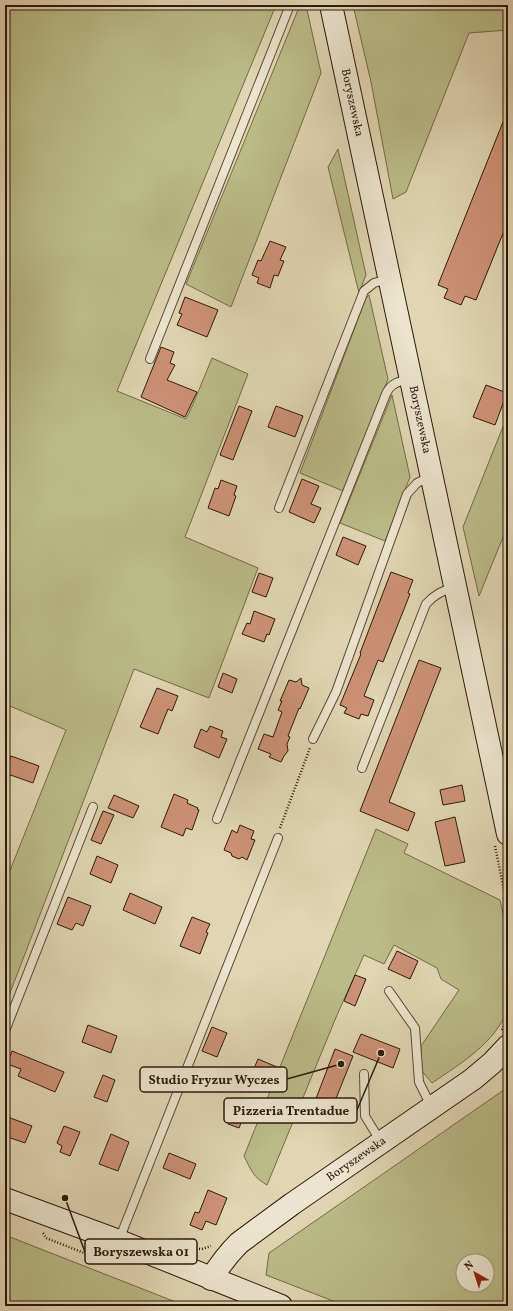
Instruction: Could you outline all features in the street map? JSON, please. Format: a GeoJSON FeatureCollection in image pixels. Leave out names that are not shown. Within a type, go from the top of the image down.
{"type":"FeatureCollection","features":[{"type":"Feature","properties":{"kind":"main road","name":"Boryszewska"},"geometry":{"type":"LineString","coordinates":[[331,5],[508,834]]}},
{"type":"Feature","properties":{"kind":"main road","name":"Boryszewska"},"geometry":{"type":"LineString","coordinates":[[211,1279],[238,1243],[473,1079],[492,1063],[508,1046]]}},
{"type":"Feature","properties":{"kind":"main road"},"geometry":{"type":"LineString","coordinates":[[5,1199],[118,1241],[281,1306]]}},
{"type":"Feature","properties":{"kind":"lane"},"geometry":{"type":"LineString","coordinates":[[150,359],[290,5]]}},
{"type":"Feature","properties":{"kind":"lane"},"geometry":{"type":"LineString","coordinates":[[279,508],[364,291],[374,283],[389,278]]}},
{"type":"Feature","properties":{"kind":"lane"},"geometry":{"type":"LineString","coordinates":[[217,819],[389,387],[397,382],[410,379]]}},
{"type":"Feature","properties":{"kind":"lane"},"geometry":{"type":"LineString","coordinates":[[313,739],[336,692],[407,494],[417,483],[432,476]]}},
{"type":"Feature","properties":{"kind":"lane"},"geometry":{"type":"LineString","coordinates":[[362,768],[426,604],[432,597],[442,590],[455,586]]}},
{"type":"Feature","properties":{"kind":"lane"},"geometry":{"type":"LineString","coordinates":[[5,1031],[94,806]]}},
{"type":"Feature","properties":{"kind":"lane"},"geometry":{"type":"LineString","coordinates":[[118,1241],[278,838]]}},
{"type":"Feature","properties":{"kind":"lane"},"geometry":{"type":"LineString","coordinates":[[389,991],[414,1028],[418,1082],[432,1108]]}},
{"type":"Feature","properties":{"kind":"lane"},"geometry":{"type":"LineString","coordinates":[[364,1074],[365,1116],[382,1143]]}},
{"type":"Feature","properties":{"kind":"path"},"geometry":{"type":"LineString","coordinates":[[278,838],[279,831],[313,739]]}},
{"type":"Feature","properties":{"kind":"path"},"geometry":{"type":"LineString","coordinates":[[192,1249],[202,1249],[214,1244]]}},
{"type":"Feature","properties":{"kind":"green space"},"geometry":{"type":"Polygon","coordinates":[[[5,5],[276,5],[117,391],[186,419],[212,358],[248,374],[185,537],[258,568],[209,698],[134,669],[5,1006],[5,883],[66,730],[10,706],[5,717],[5,5]]]}},
{"type":"Feature","properties":{"kind":"green space"},"geometry":{"type":"Polygon","coordinates":[[[300,5],[306,5],[321,73],[231,307],[186,284],[300,5]]]}},
{"type":"Feature","properties":{"kind":"green space"},"geometry":{"type":"Polygon","coordinates":[[[353,5],[508,5],[508,30],[469,33],[406,192],[393,199],[371,82],[353,5]]]}},
{"type":"Feature","properties":{"kind":"green space"},"geometry":{"type":"Polygon","coordinates":[[[338,149],[366,275],[359,293],[328,167],[338,149]]]}},
{"type":"Feature","properties":{"kind":"green space"},"geometry":{"type":"Polygon","coordinates":[[[369,295],[388,379],[343,491],[300,473],[366,298],[369,295]]]}},
{"type":"Feature","properties":{"kind":"green space"},"geometry":{"type":"Polygon","coordinates":[[[392,395],[410,477],[385,541],[340,523],[392,395]]]}},
{"type":"Feature","properties":{"kind":"green space"},"geometry":{"type":"Polygon","coordinates":[[[508,414],[508,525],[479,596],[463,527],[508,414]]]}},
{"type":"Feature","properties":{"kind":"green space"},"geometry":{"type":"Polygon","coordinates":[[[376,829],[408,844],[404,853],[500,900],[508,936],[508,1008],[503,1020],[487,1042],[465,1060],[432,1083],[422,1071],[421,1046],[459,990],[441,979],[437,968],[394,945],[384,964],[364,955],[337,1015],[267,1185],[255,1176],[244,1156],[376,829]]]}},
{"type":"Feature","properties":{"kind":"green space"},"geometry":{"type":"Polygon","coordinates":[[[508,1087],[508,1306],[346,1306],[266,1275],[269,1253],[508,1087]]]}},
{"type":"Feature","properties":{"kind":"green space"},"geometry":{"type":"Polygon","coordinates":[[[5,1235],[186,1306],[5,1306],[5,1235]]]}},
{"type":"Feature","properties":{"kind":"building"},"geometry":{"type":"Polygon","coordinates":[[[507,112],[508,221],[476,300],[465,296],[461,305],[444,298],[448,289],[438,285],[507,112]]]}},
{"type":"Feature","properties":{"kind":"building"},"geometry":{"type":"Polygon","coordinates":[[[270,241],[286,247],[280,260],[284,261],[278,276],[274,275],[270,288],[257,283],[259,278],[252,275],[258,260],[261,261],[270,241]]]}},
{"type":"Feature","properties":{"kind":"building"},"geometry":{"type":"Polygon","coordinates":[[[185,297],[218,310],[207,337],[177,325],[182,314],[179,313],[185,297]]]}},
{"type":"Feature","properties":{"kind":"building"},"geometry":{"type":"Polygon","coordinates":[[[161,347],[174,352],[170,363],[175,365],[167,380],[197,392],[185,417],[141,397],[161,347]]]}},
{"type":"Feature","properties":{"kind":"building"},"geometry":{"type":"Polygon","coordinates":[[[486,385],[507,393],[495,425],[473,417],[486,385]]]}},
{"type":"Feature","properties":{"kind":"building"},"geometry":{"type":"Polygon","coordinates":[[[239,406],[252,411],[233,460],[220,455],[239,406]]]}},
{"type":"Feature","properties":{"kind":"building"},"geometry":{"type":"Polygon","coordinates":[[[276,406],[303,416],[295,437],[268,427],[276,406]]]}},
{"type":"Feature","properties":{"kind":"building"},"geometry":{"type":"Polygon","coordinates":[[[302,479],[319,486],[311,504],[321,508],[314,523],[289,512],[302,479]]]}},
{"type":"Feature","properties":{"kind":"building"},"geometry":{"type":"Polygon","coordinates":[[[221,480],[237,486],[234,495],[236,496],[229,516],[208,508],[215,488],[218,489],[221,480]]]}},
{"type":"Feature","properties":{"kind":"building"},"geometry":{"type":"Polygon","coordinates":[[[343,537],[366,546],[358,565],[336,555],[343,537]]]}},
{"type":"Feature","properties":{"kind":"building"},"geometry":{"type":"Polygon","coordinates":[[[391,572],[413,580],[408,593],[410,594],[383,662],[378,660],[364,696],[374,700],[368,716],[361,714],[359,719],[344,713],[347,708],[340,705],[361,654],[360,653],[391,572]]]}},
{"type":"Feature","properties":{"kind":"building"},"geometry":{"type":"Polygon","coordinates":[[[259,573],[273,578],[266,597],[252,592],[259,573]]]}},
{"type":"Feature","properties":{"kind":"building"},"geometry":{"type":"Polygon","coordinates":[[[254,611],[275,619],[269,635],[267,634],[264,642],[242,634],[247,623],[250,624],[254,611]]]}},
{"type":"Feature","properties":{"kind":"building"},"geometry":{"type":"Polygon","coordinates":[[[419,660],[441,668],[389,802],[415,813],[408,831],[360,811],[419,660]]]}},
{"type":"Feature","properties":{"kind":"building"},"geometry":{"type":"Polygon","coordinates":[[[223,673],[237,679],[232,693],[218,687],[223,673]]]}},
{"type":"Feature","properties":{"kind":"building"},"geometry":{"type":"Polygon","coordinates":[[[301,678],[302,685],[309,688],[288,736],[290,737],[287,744],[288,751],[281,762],[269,757],[271,754],[258,749],[264,734],[273,737],[282,712],[278,710],[282,701],[280,701],[289,680],[296,682],[301,678]]]}},
{"type":"Feature","properties":{"kind":"building"},"geometry":{"type":"Polygon","coordinates":[[[157,688],[178,696],[172,711],[168,709],[158,734],[140,727],[157,688]]]}},
{"type":"Feature","properties":{"kind":"building"},"geometry":{"type":"Polygon","coordinates":[[[210,726],[223,731],[221,737],[227,739],[219,758],[194,747],[201,729],[207,732],[210,726]]]}},
{"type":"Feature","properties":{"kind":"building"},"geometry":{"type":"Polygon","coordinates":[[[11,756],[39,766],[33,783],[5,773],[11,756]]]}},
{"type":"Feature","properties":{"kind":"building"},"geometry":{"type":"Polygon","coordinates":[[[462,785],[465,801],[443,805],[440,790],[462,785]]]}},
{"type":"Feature","properties":{"kind":"building"},"geometry":{"type":"Polygon","coordinates":[[[174,794],[188,800],[187,803],[198,808],[197,809],[199,810],[192,830],[186,828],[183,836],[161,827],[174,794]]]}},
{"type":"Feature","properties":{"kind":"building"},"geometry":{"type":"Polygon","coordinates":[[[114,795],[139,806],[133,818],[108,808],[114,795]]]}},
{"type":"Feature","properties":{"kind":"building"},"geometry":{"type":"Polygon","coordinates":[[[103,811],[114,815],[101,844],[91,840],[103,811]]]}},
{"type":"Feature","properties":{"kind":"building"},"geometry":{"type":"Polygon","coordinates":[[[455,817],[465,862],[445,866],[435,822],[455,817]]]}},
{"type":"Feature","properties":{"kind":"building"},"geometry":{"type":"Polygon","coordinates":[[[240,825],[254,831],[251,839],[255,840],[247,860],[242,857],[239,859],[232,856],[231,853],[224,850],[232,830],[237,833],[240,825]]]}},
{"type":"Feature","properties":{"kind":"building"},"geometry":{"type":"Polygon","coordinates":[[[97,856],[118,865],[111,883],[90,874],[97,856]]]}},
{"type":"Feature","properties":{"kind":"building"},"geometry":{"type":"Polygon","coordinates":[[[130,893],[162,907],[155,924],[123,910],[130,893]]]}},
{"type":"Feature","properties":{"kind":"building"},"geometry":{"type":"Polygon","coordinates":[[[68,897],[91,906],[83,926],[76,923],[72,930],[57,924],[68,897]]]}},
{"type":"Feature","properties":{"kind":"building"},"geometry":{"type":"Polygon","coordinates":[[[192,917],[210,924],[206,932],[208,933],[200,954],[180,946],[192,917]]]}},
{"type":"Feature","properties":{"kind":"building"},"geometry":{"type":"Polygon","coordinates":[[[397,951],[418,961],[410,979],[388,969],[397,951]]]}},
{"type":"Feature","properties":{"kind":"building"},"geometry":{"type":"Polygon","coordinates":[[[355,975],[366,979],[355,1006],[344,1001],[355,975]]]}},
{"type":"Feature","properties":{"kind":"building"},"geometry":{"type":"Polygon","coordinates":[[[88,1025],[117,1036],[111,1053],[82,1042],[88,1025]]]}},
{"type":"Feature","properties":{"kind":"building"},"geometry":{"type":"Polygon","coordinates":[[[212,1027],[227,1033],[217,1057],[202,1051],[212,1027]]]}},
{"type":"Feature","properties":{"kind":"building"},"geometry":{"type":"Polygon","coordinates":[[[361,1034],[400,1049],[393,1068],[353,1052],[361,1034]]]}},
{"type":"Feature","properties":{"kind":"building"},"geometry":{"type":"Polygon","coordinates":[[[335,1049],[353,1056],[329,1116],[312,1109],[335,1049]]]}},
{"type":"Feature","properties":{"kind":"building"},"geometry":{"type":"Polygon","coordinates":[[[12,1051],[64,1072],[55,1092],[18,1076],[21,1069],[7,1064],[12,1051]]]}},
{"type":"Feature","properties":{"kind":"building"},"geometry":{"type":"Polygon","coordinates":[[[258,1059],[277,1067],[268,1089],[257,1084],[258,1081],[250,1078],[258,1059]]]}},
{"type":"Feature","properties":{"kind":"building"},"geometry":{"type":"Polygon","coordinates":[[[103,1075],[115,1080],[107,1102],[94,1097],[103,1075]]]}},
{"type":"Feature","properties":{"kind":"building"},"geometry":{"type":"Polygon","coordinates":[[[237,1103],[247,1108],[239,1128],[228,1124],[237,1103]]]}},
{"type":"Feature","properties":{"kind":"building"},"geometry":{"type":"Polygon","coordinates":[[[5,1116],[32,1126],[25,1143],[5,1136],[5,1116]]]}},
{"type":"Feature","properties":{"kind":"building"},"geometry":{"type":"Polygon","coordinates":[[[64,1126],[80,1132],[70,1156],[60,1152],[62,1146],[57,1143],[64,1126]]]}},
{"type":"Feature","properties":{"kind":"building"},"geometry":{"type":"Polygon","coordinates":[[[111,1134],[129,1142],[118,1171],[99,1164],[111,1134]]]}},
{"type":"Feature","properties":{"kind":"building"},"geometry":{"type":"Polygon","coordinates":[[[169,1153],[196,1164],[190,1179],[163,1168],[169,1153]]]}},
{"type":"Feature","properties":{"kind":"building"},"geometry":{"type":"Polygon","coordinates":[[[208,1190],[227,1198],[216,1225],[206,1221],[202,1230],[190,1225],[195,1212],[199,1213],[208,1190]]]}},
{"type":"Feature","properties":{"kind":"place","name":"Pizzeria Trentadue"},"geometry":{"type":"Point","coordinates":[381,1053]}},
{"type":"Feature","properties":{"kind":"place","name":"Studio Fryzur Wyczes"},"geometry":{"type":"Point","coordinates":[341,1064]}},
{"type":"Feature","properties":{"kind":"place","name":"Boryszewska 01"},"geometry":{"type":"Point","coordinates":[65,1198]}}]}
